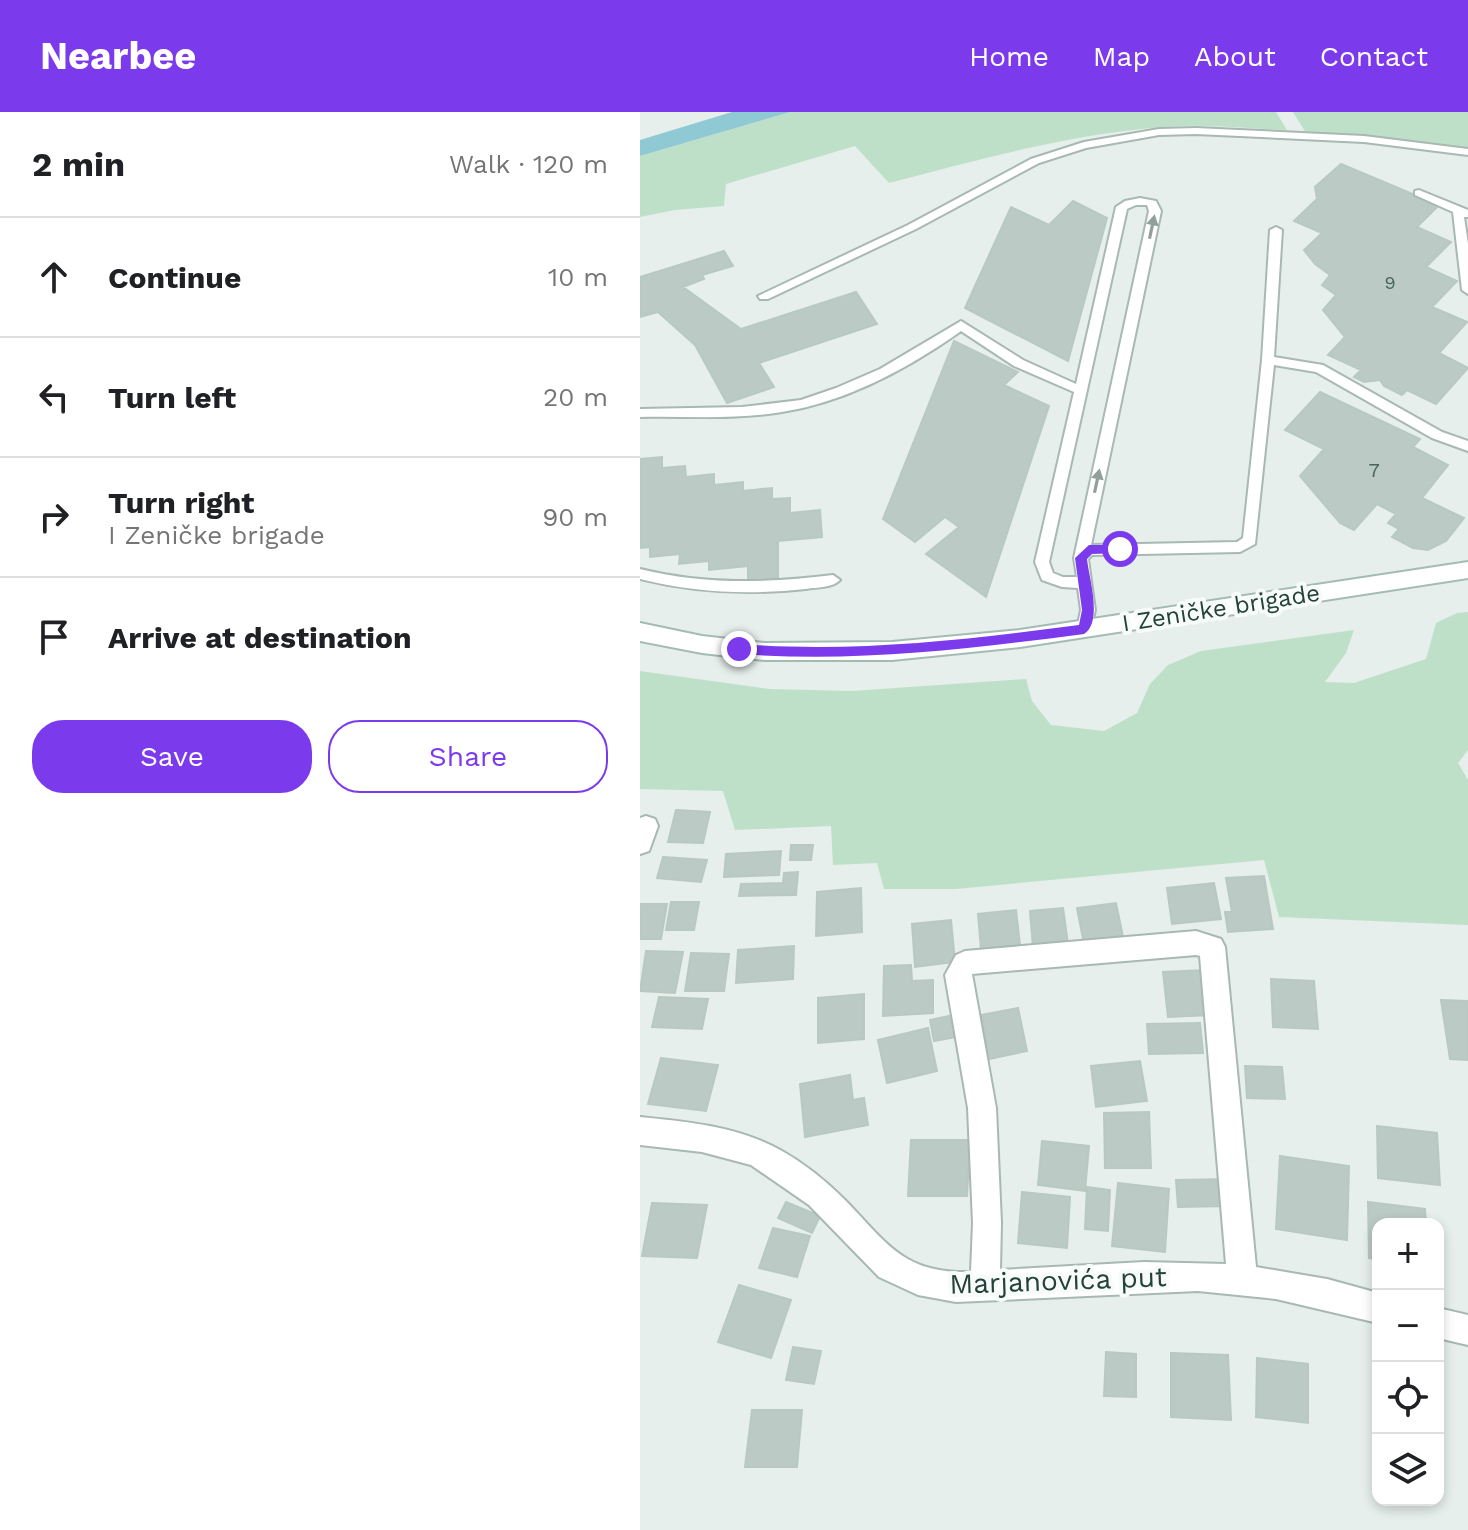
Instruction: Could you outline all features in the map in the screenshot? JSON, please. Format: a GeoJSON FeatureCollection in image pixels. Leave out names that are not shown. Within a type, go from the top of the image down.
{"type":"FeatureCollection","features":[{"type":"Feature","properties":{"kind":"street","name":"I Zeničke brigade"},"geometry":{"type":"LineString","coordinates":[[640,632],[739,649],[841,652],[943,647],[1084,629],[1468,570]]}},
{"type":"Feature","properties":{"kind":"street"},"geometry":{"type":"LineString","coordinates":[[985,1286],[987,1223],[982,1108],[958,975],[965,963],[1196,943],[1212,947],[1242,1279]]}},
{"type":"Feature","properties":{"kind":"street","name":"Marjanovića put"},"geometry":{"type":"LineString","coordinates":[[640,1131],[706,1138],[760,1155],[835,1210],[863,1246],[899,1272],[926,1282],[956,1287],[1171,1276],[1242,1279],[1334,1294],[1372,1306]]}},
{"type":"Feature","properties":{"kind":"street"},"geometry":{"type":"LineString","coordinates":[[1444,1324],[1468,1330]]}},
{"type":"Feature","properties":{"kind":"lane"},"geometry":{"type":"LineString","coordinates":[[764,296],[912,227],[1035,161],[1084,145],[1159,132],[1196,131],[1364,139],[1468,152]]}},
{"type":"Feature","properties":{"kind":"lane"},"geometry":{"type":"LineString","coordinates":[[1419,193],[1463,212],[1468,290]]}},
{"type":"Feature","properties":{"kind":"lane"},"geometry":{"type":"LineString","coordinates":[[1084,583],[1062,582],[1047,576],[1042,562],[1122,207],[1138,201],[1152,203],[1155,211],[1081,558],[1088,610],[1084,629]]}},
{"type":"Feature","properties":{"kind":"lane"},"geometry":{"type":"LineString","coordinates":[[1081,558],[1089,550],[1240,547],[1250,540],[1268,360],[1276,230]]}},
{"type":"Feature","properties":{"kind":"lane"},"geometry":{"type":"LineString","coordinates":[[640,413],[800,405],[835,393],[936,345],[961,325],[1005,357],[1048,380],[1081,390]]}},
{"type":"Feature","properties":{"kind":"lane"},"geometry":{"type":"LineString","coordinates":[[1268,360],[1319,368],[1437,435],[1468,446]]}},
{"type":"Feature","properties":{"kind":"lane"},"geometry":{"type":"LineString","coordinates":[[640,574],[678,585],[748,590],[833,580]]}},
{"type":"Feature","properties":{"kind":"green space"},"geometry":{"type":"Polygon","coordinates":[[[790,112],[1276,112],[1287,130],[1183,126],[1109,133],[1035,147],[889,183],[855,146],[726,184],[724,206],[640,217],[640,156],[790,112]]]}},
{"type":"Feature","properties":{"kind":"green space"},"geometry":{"type":"Polygon","coordinates":[[[1293,112],[1468,112],[1468,149],[1306,133],[1293,112]]]}},
{"type":"Feature","properties":{"kind":"green space"},"geometry":{"type":"Polygon","coordinates":[[[1468,612],[1468,750],[1458,763],[1468,780],[1468,925],[1279,917],[1264,860],[956,889],[884,889],[877,863],[833,865],[831,826],[735,830],[723,791],[640,789],[640,671],[770,689],[852,691],[1026,679],[1032,701],[1051,725],[1104,731],[1137,713],[1150,684],[1168,665],[1201,651],[1354,630],[1346,653],[1325,682],[1354,683],[1426,659],[1436,623],[1457,613],[1468,612]]]}},
{"type":"Feature","properties":{"kind":"water"},"geometry":{"type":"Polygon","coordinates":[[[732,112],[790,112],[640,156],[640,140],[732,112]]]}},
{"type":"Feature","properties":{"kind":"building"},"geometry":{"type":"Polygon","coordinates":[[[1341,164],[1439,205],[1417,227],[1451,242],[1426,267],[1457,281],[1432,307],[1467,322],[1439,353],[1468,368],[1436,404],[1407,390],[1402,395],[1384,386],[1380,380],[1364,382],[1354,377],[1361,370],[1328,355],[1345,337],[1323,310],[1336,295],[1322,285],[1330,275],[1315,264],[1304,250],[1322,233],[1294,221],[1317,199],[1315,187],[1341,164]]]}},
{"type":"Feature","properties":{"kind":"building"},"geometry":{"type":"Polygon","coordinates":[[[1073,201],[1107,218],[1068,361],[965,308],[1011,207],[1049,225],[1073,201]]]}},
{"type":"Feature","properties":{"kind":"building"},"geometry":{"type":"Polygon","coordinates":[[[724,251],[733,266],[702,275],[704,279],[683,287],[741,329],[856,292],[877,324],[759,363],[774,387],[727,403],[695,345],[658,312],[640,317],[640,277],[724,251]]]}},
{"type":"Feature","properties":{"kind":"building"},"geometry":{"type":"Polygon","coordinates":[[[954,341],[1018,372],[1004,385],[1049,406],[986,597],[926,554],[959,527],[945,517],[915,542],[883,519],[954,341]]]}},
{"type":"Feature","properties":{"kind":"building"},"geometry":{"type":"Polygon","coordinates":[[[1320,392],[1420,439],[1413,447],[1448,465],[1422,498],[1464,518],[1446,541],[1428,550],[1413,548],[1392,537],[1399,529],[1388,523],[1396,514],[1377,504],[1354,530],[1340,523],[1300,476],[1324,449],[1285,430],[1320,392]]]}},
{"type":"Feature","properties":{"kind":"building"},"geometry":{"type":"Polygon","coordinates":[[[662,457],[662,468],[685,466],[686,477],[714,474],[714,485],[743,482],[743,491],[772,488],[772,499],[790,498],[790,513],[820,510],[822,537],[778,541],[778,578],[748,582],[748,566],[709,570],[709,561],[679,564],[680,554],[650,557],[650,547],[640,548],[640,459],[662,457]]]}},
{"type":"Feature","properties":{"kind":"building"},"geometry":{"type":"Polygon","coordinates":[[[676,810],[710,812],[703,843],[668,842],[676,810]]]}},
{"type":"Feature","properties":{"kind":"building"},"geometry":{"type":"Polygon","coordinates":[[[791,845],[813,845],[811,860],[790,860],[791,845]]]}},
{"type":"Feature","properties":{"kind":"building"},"geometry":{"type":"Polygon","coordinates":[[[781,851],[779,875],[724,877],[726,854],[781,851]]]}},
{"type":"Feature","properties":{"kind":"building"},"geometry":{"type":"Polygon","coordinates":[[[663,857],[707,860],[701,882],[657,878],[663,857]]]}},
{"type":"Feature","properties":{"kind":"building"},"geometry":{"type":"Polygon","coordinates":[[[798,872],[796,895],[739,896],[741,884],[783,883],[784,873],[798,872]]]}},
{"type":"Feature","properties":{"kind":"building"},"geometry":{"type":"Polygon","coordinates":[[[1264,876],[1273,929],[1228,932],[1225,912],[1232,912],[1226,878],[1264,876]]]}},
{"type":"Feature","properties":{"kind":"building"},"geometry":{"type":"Polygon","coordinates":[[[1214,883],[1221,919],[1172,924],[1167,888],[1214,883]]]}},
{"type":"Feature","properties":{"kind":"building"},"geometry":{"type":"Polygon","coordinates":[[[861,888],[862,932],[816,936],[817,892],[861,888]]]}},
{"type":"Feature","properties":{"kind":"building"},"geometry":{"type":"Polygon","coordinates":[[[671,902],[699,902],[694,930],[666,930],[671,902]]]}},
{"type":"Feature","properties":{"kind":"building"},"geometry":{"type":"Polygon","coordinates":[[[1116,903],[1123,937],[1084,944],[1077,908],[1116,903]]]}},
{"type":"Feature","properties":{"kind":"building"},"geometry":{"type":"Polygon","coordinates":[[[640,904],[667,904],[661,939],[640,939],[640,904]]]}},
{"type":"Feature","properties":{"kind":"building"},"geometry":{"type":"Polygon","coordinates":[[[1063,908],[1068,944],[1033,948],[1030,911],[1063,908]]]}},
{"type":"Feature","properties":{"kind":"building"},"geometry":{"type":"Polygon","coordinates":[[[1016,910],[1020,945],[981,949],[978,914],[1016,910]]]}},
{"type":"Feature","properties":{"kind":"building"},"geometry":{"type":"Polygon","coordinates":[[[951,920],[955,962],[915,967],[912,924],[951,920]]]}},
{"type":"Feature","properties":{"kind":"building"},"geometry":{"type":"Polygon","coordinates":[[[794,946],[793,979],[736,983],[738,950],[794,946]]]}},
{"type":"Feature","properties":{"kind":"building"},"geometry":{"type":"Polygon","coordinates":[[[646,951],[683,952],[675,993],[640,991],[646,951]]]}},
{"type":"Feature","properties":{"kind":"building"},"geometry":{"type":"Polygon","coordinates":[[[691,953],[729,954],[724,991],[685,991],[691,953]]]}},
{"type":"Feature","properties":{"kind":"building"},"geometry":{"type":"Polygon","coordinates":[[[911,965],[912,981],[933,980],[933,1013],[883,1016],[884,966],[911,965]]]}},
{"type":"Feature","properties":{"kind":"building"},"geometry":{"type":"Polygon","coordinates":[[[1205,970],[1211,1015],[1168,1017],[1163,972],[1205,970]]]}},
{"type":"Feature","properties":{"kind":"building"},"geometry":{"type":"Polygon","coordinates":[[[1271,979],[1314,981],[1318,1029],[1273,1027],[1271,979]]]}},
{"type":"Feature","properties":{"kind":"building"},"geometry":{"type":"Polygon","coordinates":[[[864,994],[864,1039],[818,1043],[818,998],[864,994]]]}},
{"type":"Feature","properties":{"kind":"building"},"geometry":{"type":"Polygon","coordinates":[[[659,997],[708,999],[702,1029],[652,1027],[659,997]]]}},
{"type":"Feature","properties":{"kind":"building"},"geometry":{"type":"Polygon","coordinates":[[[1441,1000],[1468,1001],[1468,1060],[1450,1059],[1441,1000]]]}},
{"type":"Feature","properties":{"kind":"building"},"geometry":{"type":"Polygon","coordinates":[[[1018,1008],[1027,1051],[989,1059],[981,1015],[1018,1008]]]}},
{"type":"Feature","properties":{"kind":"building"},"geometry":{"type":"Polygon","coordinates":[[[963,1013],[967,1035],[934,1041],[930,1020],[963,1013]]]}},
{"type":"Feature","properties":{"kind":"building"},"geometry":{"type":"Polygon","coordinates":[[[1200,1023],[1203,1053],[1149,1054],[1147,1024],[1200,1023]]]}},
{"type":"Feature","properties":{"kind":"building"},"geometry":{"type":"Polygon","coordinates":[[[928,1028],[937,1071],[887,1083],[878,1040],[928,1028]]]}},
{"type":"Feature","properties":{"kind":"building"},"geometry":{"type":"Polygon","coordinates":[[[661,1058],[718,1065],[706,1111],[648,1104],[661,1058]]]}},
{"type":"Feature","properties":{"kind":"building"},"geometry":{"type":"Polygon","coordinates":[[[1140,1061],[1147,1101],[1096,1107],[1091,1066],[1140,1061]]]}},
{"type":"Feature","properties":{"kind":"building"},"geometry":{"type":"Polygon","coordinates":[[[1245,1066],[1282,1067],[1285,1099],[1247,1098],[1245,1066]]]}},
{"type":"Feature","properties":{"kind":"building"},"geometry":{"type":"Polygon","coordinates":[[[850,1075],[853,1100],[864,1098],[868,1125],[805,1137],[800,1084],[850,1075]]]}},
{"type":"Feature","properties":{"kind":"building"},"geometry":{"type":"Polygon","coordinates":[[[1149,1112],[1151,1168],[1105,1168],[1104,1113],[1149,1112]]]}},
{"type":"Feature","properties":{"kind":"building"},"geometry":{"type":"Polygon","coordinates":[[[1377,1126],[1437,1133],[1440,1185],[1378,1178],[1377,1126]]]}},
{"type":"Feature","properties":{"kind":"building"},"geometry":{"type":"Polygon","coordinates":[[[911,1140],[970,1140],[967,1196],[908,1196],[911,1140]]]}},
{"type":"Feature","properties":{"kind":"building"},"geometry":{"type":"Polygon","coordinates":[[[1042,1141],[1089,1146],[1085,1191],[1038,1185],[1042,1141]]]}},
{"type":"Feature","properties":{"kind":"building"},"geometry":{"type":"Polygon","coordinates":[[[1280,1156],[1349,1166],[1347,1240],[1276,1229],[1280,1156]]]}},
{"type":"Feature","properties":{"kind":"building"},"geometry":{"type":"Polygon","coordinates":[[[1229,1179],[1231,1206],[1178,1207],[1176,1180],[1229,1179]]]}},
{"type":"Feature","properties":{"kind":"building"},"geometry":{"type":"Polygon","coordinates":[[[1118,1183],[1169,1189],[1165,1252],[1112,1246],[1118,1183]]]}},
{"type":"Feature","properties":{"kind":"building"},"geometry":{"type":"Polygon","coordinates":[[[1087,1187],[1110,1190],[1108,1231],[1085,1229],[1087,1187]]]}},
{"type":"Feature","properties":{"kind":"building"},"geometry":{"type":"Polygon","coordinates":[[[1022,1192],[1070,1197],[1067,1248],[1018,1243],[1022,1192]]]}},
{"type":"Feature","properties":{"kind":"building"},"geometry":{"type":"Polygon","coordinates":[[[786,1202],[820,1216],[812,1233],[778,1218],[786,1202]]]}},
{"type":"Feature","properties":{"kind":"building"},"geometry":{"type":"Polygon","coordinates":[[[1368,1202],[1425,1209],[1426,1218],[1372,1218],[1372,1258],[1369,1258],[1368,1202]]]}},
{"type":"Feature","properties":{"kind":"building"},"geometry":{"type":"Polygon","coordinates":[[[652,1203],[707,1205],[697,1258],[642,1256],[652,1203]]]}},
{"type":"Feature","properties":{"kind":"building"},"geometry":{"type":"Polygon","coordinates":[[[773,1228],[810,1236],[797,1277],[759,1268],[773,1228]]]}},
{"type":"Feature","properties":{"kind":"building"},"geometry":{"type":"Polygon","coordinates":[[[739,1285],[791,1300],[771,1358],[718,1342],[739,1285]]]}},
{"type":"Feature","properties":{"kind":"building"},"geometry":{"type":"Polygon","coordinates":[[[793,1347],[821,1351],[814,1384],[786,1380],[793,1347]]]}},
{"type":"Feature","properties":{"kind":"building"},"geometry":{"type":"Polygon","coordinates":[[[1106,1352],[1136,1354],[1136,1397],[1104,1396],[1106,1352]]]}},
{"type":"Feature","properties":{"kind":"building"},"geometry":{"type":"Polygon","coordinates":[[[1171,1353],[1228,1355],[1231,1420],[1171,1417],[1171,1353]]]}},
{"type":"Feature","properties":{"kind":"building"},"geometry":{"type":"Polygon","coordinates":[[[1257,1358],[1308,1364],[1308,1423],[1256,1417],[1257,1358]]]}},
{"type":"Feature","properties":{"kind":"building"},"geometry":{"type":"Polygon","coordinates":[[[752,1410],[802,1410],[797,1467],[745,1467],[752,1410]]]}},
{"type":"Feature","properties":{"kind":"route"},"geometry":{"type":"LineString","coordinates":[[739,649],[786,653],[868,652],[943,647],[1084,629],[1088,610],[1081,558],[1089,550],[1120,549]]}}]}
